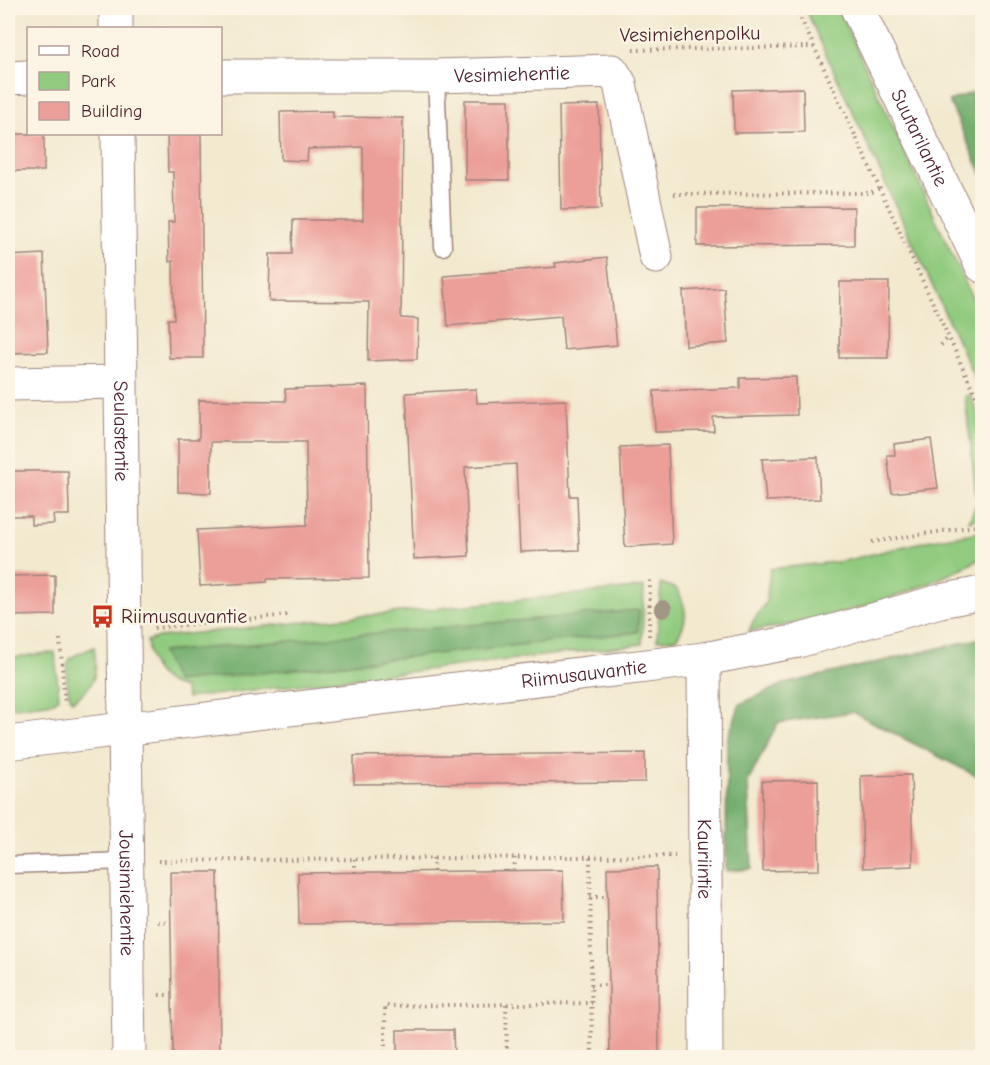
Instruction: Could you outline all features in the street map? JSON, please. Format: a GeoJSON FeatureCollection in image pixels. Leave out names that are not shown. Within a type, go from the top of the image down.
{"type":"FeatureCollection","features":[{"type":"Feature","properties":{"kind":"street"},"geometry":{"type":"LineString","coordinates":[[116,8],[116,27]]}},
{"type":"Feature","properties":{"kind":"street","name":"Suutarilantie"},"geometry":{"type":"LineString","coordinates":[[857,8],[982,267]]}},
{"type":"Feature","properties":{"kind":"street","name":"Vesimiehentie"},"geometry":{"type":"LineString","coordinates":[[222,76],[435,76],[612,71],[620,84],[656,257]]}},
{"type":"Feature","properties":{"kind":"street"},"geometry":{"type":"LineString","coordinates":[[8,78],[27,77]]}},
{"type":"Feature","properties":{"kind":"street","name":"Seulastentie"},"geometry":{"type":"LineString","coordinates":[[118,135],[122,632],[126,729]]}},
{"type":"Feature","properties":{"kind":"street"},"geometry":{"type":"LineString","coordinates":[[8,384],[119,382]]}},
{"type":"Feature","properties":{"kind":"street","name":"Riimusauvantie"},"geometry":{"type":"LineString","coordinates":[[940,601],[982,573]]}},
{"type":"Feature","properties":{"kind":"street","name":"Riimusauvantie"},"geometry":{"type":"LineString","coordinates":[[8,743],[704,659],[798,642],[940,601],[982,593]]}},
{"type":"Feature","properties":{"kind":"street","name":"Kauriintie"},"geometry":{"type":"LineString","coordinates":[[704,659],[706,1058]]}},
{"type":"Feature","properties":{"kind":"street","name":"Jousimiehentie"},"geometry":{"type":"LineString","coordinates":[[126,729],[139,861],[129,1058]]}},
{"type":"Feature","properties":{"kind":"lane"},"geometry":{"type":"LineString","coordinates":[[435,76],[443,248]]}},
{"type":"Feature","properties":{"kind":"lane"},"geometry":{"type":"LineString","coordinates":[[8,865],[139,861]]}},
{"type":"Feature","properties":{"kind":"path"},"geometry":{"type":"LineString","coordinates":[[796,8],[982,409]]}},
{"type":"Feature","properties":{"kind":"path","name":"Vesimiehenpolku"},"geometry":{"type":"LineString","coordinates":[[626,50],[814,47]]}},
{"type":"Feature","properties":{"kind":"path"},"geometry":{"type":"LineString","coordinates":[[643,195],[870,193],[880,188]]}},
{"type":"Feature","properties":{"kind":"path"},"geometry":{"type":"LineString","coordinates":[[941,345],[948,338]]}},
{"type":"Feature","properties":{"kind":"path"},"geometry":{"type":"LineString","coordinates":[[872,542],[982,525]]}},
{"type":"Feature","properties":{"kind":"path"},"geometry":{"type":"LineString","coordinates":[[649,640],[650,578]]}},
{"type":"Feature","properties":{"kind":"path"},"geometry":{"type":"LineString","coordinates":[[122,632],[288,615]]}},
{"type":"Feature","properties":{"kind":"path"},"geometry":{"type":"LineString","coordinates":[[60,639],[65,710]]}},
{"type":"Feature","properties":{"kind":"path"},"geometry":{"type":"LineString","coordinates":[[139,861],[682,856]]}},
{"type":"Feature","properties":{"kind":"path"},"geometry":{"type":"LineString","coordinates":[[590,857],[592,1058]]}},
{"type":"Feature","properties":{"kind":"path"},"geometry":{"type":"LineString","coordinates":[[434,858],[434,872]]}},
{"type":"Feature","properties":{"kind":"path"},"geometry":{"type":"LineString","coordinates":[[514,871],[515,858]]}},
{"type":"Feature","properties":{"kind":"path"},"geometry":{"type":"LineString","coordinates":[[355,859],[356,872]]}},
{"type":"Feature","properties":{"kind":"path"},"geometry":{"type":"LineString","coordinates":[[590,897],[608,897]]}},
{"type":"Feature","properties":{"kind":"path"},"geometry":{"type":"LineString","coordinates":[[591,986],[609,985]]}},
{"type":"Feature","properties":{"kind":"path"},"geometry":{"type":"LineString","coordinates":[[386,1058],[385,1006],[592,1003]]}},
{"type":"Feature","properties":{"kind":"path"},"geometry":{"type":"LineString","coordinates":[[506,1004],[507,1058]]}},
{"type":"Feature","properties":{"kind":"green space"},"geometry":{"type":"Polygon","coordinates":[[[805,8],[838,8],[982,319],[982,394],[805,8]]]}},
{"type":"Feature","properties":{"kind":"green space"},"geometry":{"type":"Polygon","coordinates":[[[982,89],[982,175],[949,101],[982,89]]]}},
{"type":"Feature","properties":{"kind":"green space"},"geometry":{"type":"Polygon","coordinates":[[[970,395],[982,423],[982,517],[969,521],[977,502],[965,396],[970,395]]]}},
{"type":"Feature","properties":{"kind":"green space"},"geometry":{"type":"Polygon","coordinates":[[[982,532],[982,558],[927,584],[840,613],[749,631],[766,603],[770,569],[844,561],[926,541],[982,532]]]}},
{"type":"Feature","properties":{"kind":"green space"},"geometry":{"type":"Polygon","coordinates":[[[661,583],[677,589],[685,608],[685,620],[676,639],[657,640],[661,583]]]}},
{"type":"Feature","properties":{"kind":"green space"},"geometry":{"type":"Polygon","coordinates":[[[644,587],[642,644],[187,698],[184,688],[168,682],[156,672],[150,658],[147,641],[159,637],[644,587]]]}},
{"type":"Feature","properties":{"kind":"green space"},"geometry":{"type":"Polygon","coordinates":[[[639,610],[638,632],[176,682],[162,652],[639,610]]]}},
{"type":"Feature","properties":{"kind":"green space"},"geometry":{"type":"Polygon","coordinates":[[[982,638],[982,779],[853,712],[778,723],[748,782],[752,869],[726,871],[727,740],[740,704],[784,684],[982,638]]]}},
{"type":"Feature","properties":{"kind":"green space"},"geometry":{"type":"Polygon","coordinates":[[[94,647],[96,664],[94,678],[91,685],[72,701],[67,679],[69,662],[73,656],[94,647]]]}},
{"type":"Feature","properties":{"kind":"green space"},"geometry":{"type":"Polygon","coordinates":[[[55,652],[59,698],[54,702],[8,708],[8,658],[55,652]]]}},
{"type":"Feature","properties":{"kind":"building"},"geometry":{"type":"Polygon","coordinates":[[[803,88],[804,132],[734,133],[733,90],[803,88]]]}},
{"type":"Feature","properties":{"kind":"building"},"geometry":{"type":"Polygon","coordinates":[[[465,100],[509,100],[509,180],[465,180],[465,100]]]}},
{"type":"Feature","properties":{"kind":"building"},"geometry":{"type":"Polygon","coordinates":[[[599,105],[601,209],[561,210],[559,106],[599,105]]]}},
{"type":"Feature","properties":{"kind":"building"},"geometry":{"type":"Polygon","coordinates":[[[333,111],[333,117],[403,118],[401,318],[418,319],[417,359],[368,361],[369,302],[269,301],[270,254],[292,254],[293,220],[363,220],[363,147],[308,149],[307,161],[281,160],[280,112],[333,111]]]}},
{"type":"Feature","properties":{"kind":"building"},"geometry":{"type":"Polygon","coordinates":[[[8,134],[44,135],[44,171],[8,171],[8,134]]]}},
{"type":"Feature","properties":{"kind":"building"},"geometry":{"type":"Polygon","coordinates":[[[167,135],[201,135],[203,358],[169,358],[168,319],[174,319],[173,261],[169,262],[168,222],[174,222],[173,172],[168,172],[167,135]]]}},
{"type":"Feature","properties":{"kind":"building"},"geometry":{"type":"Polygon","coordinates":[[[854,207],[854,245],[697,246],[697,208],[854,207]]]}},
{"type":"Feature","properties":{"kind":"building"},"geometry":{"type":"Polygon","coordinates":[[[44,254],[48,352],[8,353],[8,256],[44,254]]]}},
{"type":"Feature","properties":{"kind":"building"},"geometry":{"type":"Polygon","coordinates":[[[607,257],[617,345],[564,350],[561,316],[448,326],[444,276],[556,267],[555,263],[607,257]]]}},
{"type":"Feature","properties":{"kind":"building"},"geometry":{"type":"Polygon","coordinates":[[[840,282],[889,282],[888,358],[839,358],[840,282]]]}},
{"type":"Feature","properties":{"kind":"building"},"geometry":{"type":"Polygon","coordinates":[[[724,288],[728,343],[686,346],[683,291],[724,288]]]}},
{"type":"Feature","properties":{"kind":"building"},"geometry":{"type":"Polygon","coordinates":[[[796,377],[797,415],[713,417],[714,431],[655,432],[654,391],[740,388],[740,378],[796,377]]]}},
{"type":"Feature","properties":{"kind":"building"},"geometry":{"type":"Polygon","coordinates":[[[367,386],[369,578],[267,579],[267,582],[200,586],[197,530],[307,525],[306,442],[211,442],[211,493],[178,492],[178,439],[199,439],[199,400],[286,401],[285,389],[367,386]]]}},
{"type":"Feature","properties":{"kind":"building"},"geometry":{"type":"Polygon","coordinates":[[[476,389],[477,403],[566,400],[570,496],[577,496],[579,550],[520,552],[516,464],[465,467],[469,556],[414,559],[406,393],[476,389]]]}},
{"type":"Feature","properties":{"kind":"building"},"geometry":{"type":"Polygon","coordinates":[[[931,439],[938,488],[892,493],[887,455],[895,455],[894,444],[931,439]]]}},
{"type":"Feature","properties":{"kind":"building"},"geometry":{"type":"Polygon","coordinates":[[[668,445],[672,544],[625,547],[620,447],[668,445]]]}},
{"type":"Feature","properties":{"kind":"building"},"geometry":{"type":"Polygon","coordinates":[[[818,457],[820,499],[766,501],[762,459],[818,457]]]}},
{"type":"Feature","properties":{"kind":"building"},"geometry":{"type":"Polygon","coordinates":[[[10,471],[68,471],[69,515],[53,515],[54,524],[31,525],[31,516],[11,516],[10,471]]]}},
{"type":"Feature","properties":{"kind":"building"},"geometry":{"type":"Polygon","coordinates":[[[55,575],[55,615],[8,616],[8,576],[55,575]]]}},
{"type":"Feature","properties":{"kind":"building"},"geometry":{"type":"Polygon","coordinates":[[[645,753],[645,782],[354,784],[354,756],[645,753]]]}},
{"type":"Feature","properties":{"kind":"building"},"geometry":{"type":"Polygon","coordinates":[[[911,775],[913,866],[863,868],[861,776],[911,775]]]}},
{"type":"Feature","properties":{"kind":"building"},"geometry":{"type":"Polygon","coordinates":[[[818,780],[819,870],[763,871],[762,781],[818,780]]]}},
{"type":"Feature","properties":{"kind":"building"},"geometry":{"type":"Polygon","coordinates":[[[657,867],[659,1058],[610,1058],[607,868],[657,867]]]}},
{"type":"Feature","properties":{"kind":"building"},"geometry":{"type":"Polygon","coordinates":[[[563,870],[564,921],[299,924],[298,873],[563,870]]]}},
{"type":"Feature","properties":{"kind":"building"},"geometry":{"type":"Polygon","coordinates":[[[170,872],[218,872],[220,1058],[173,1058],[170,872]]]}},
{"type":"Feature","properties":{"kind":"building"},"geometry":{"type":"Polygon","coordinates":[[[397,1030],[453,1030],[454,1058],[397,1058],[397,1030]]]}},
{"type":"Feature","properties":{"kind":"place","name":"Riimusauvantie"},"geometry":{"type":"Point","coordinates":[103,616]}}]}
